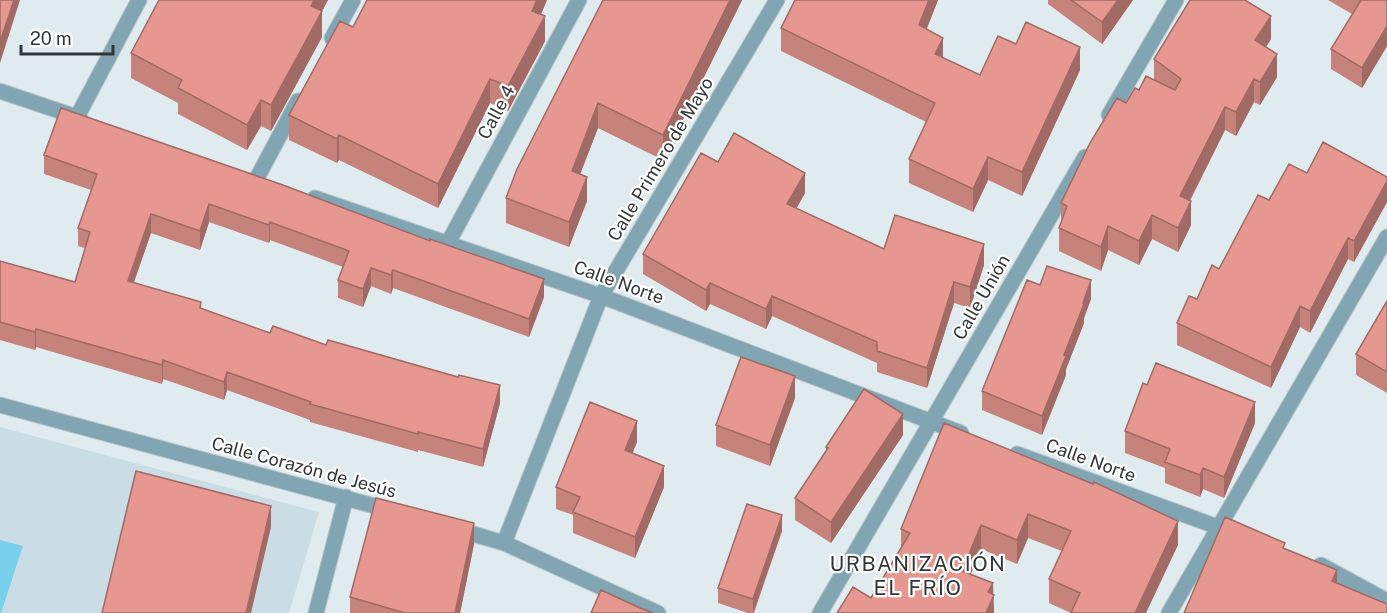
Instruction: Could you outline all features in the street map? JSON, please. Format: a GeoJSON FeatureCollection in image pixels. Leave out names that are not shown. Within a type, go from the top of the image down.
{"type":"FeatureCollection","features":[{"type":"Feature","properties":{"kind":"street"},"geometry":{"type":"LineString","coordinates":[[77,117],[139,0]]}},
{"type":"Feature","properties":{"kind":"street"},"geometry":{"type":"LineString","coordinates":[[325,52],[353,0]]}},
{"type":"Feature","properties":{"kind":"street","name":"Calle 4"},"geometry":{"type":"LineString","coordinates":[[448,243],[579,0]]}},
{"type":"Feature","properties":{"kind":"street","name":"Calle Primero de Mayo"},"geometry":{"type":"LineString","coordinates":[[504,543],[601,296],[777,0]]}},
{"type":"Feature","properties":{"kind":"street"},"geometry":{"type":"LineString","coordinates":[[1104,124],[1176,0]]}},
{"type":"Feature","properties":{"kind":"street"},"geometry":{"type":"LineString","coordinates":[[257,178],[308,84]]}},
{"type":"Feature","properties":{"kind":"street"},"geometry":{"type":"LineString","coordinates":[[0,91],[99,124]]}},
{"type":"Feature","properties":{"kind":"street","name":"Calle Unión"},"geometry":{"type":"LineString","coordinates":[[820,613],[1092,144]]}},
{"type":"Feature","properties":{"kind":"street","name":"Calle Norte"},"geometry":{"type":"LineString","coordinates":[[302,193],[601,296],[976,439]]}},
{"type":"Feature","properties":{"kind":"street"},"geometry":{"type":"LineString","coordinates":[[1169,613],[1387,237]]}},
{"type":"Feature","properties":{"kind":"street","name":"Calle Corazón de Jesús"},"geometry":{"type":"LineString","coordinates":[[0,405],[402,514]]}},
{"type":"Feature","properties":{"kind":"street","name":"Calle Norte"},"geometry":{"type":"LineString","coordinates":[[998,447],[1218,527],[1252,537]]}},
{"type":"Feature","properties":{"kind":"street"},"geometry":{"type":"LineString","coordinates":[[316,613],[346,497]]}},
{"type":"Feature","properties":{"kind":"street"},"geometry":{"type":"LineString","coordinates":[[436,524],[504,543],[658,613]]}},
{"type":"Feature","properties":{"kind":"street"},"geometry":{"type":"LineString","coordinates":[[1312,561],[1387,601]]}},
{"type":"Feature","properties":{"kind":"shaded area"},"geometry":{"type":"Polygon","coordinates":[[[0,427],[319,512],[289,613],[0,613],[0,427]]]}},
{"type":"Feature","properties":{"kind":"shaded area"},"geometry":{"type":"Polygon","coordinates":[[[0,540],[23,546],[1,613],[0,613],[0,540]]]}},
{"type":"Feature","properties":{"kind":"building"},"geometry":{"type":"Polygon","coordinates":[[[0,0],[14,0],[0,42],[0,0]]]}},
{"type":"Feature","properties":{"kind":"building"},"geometry":{"type":"Polygon","coordinates":[[[159,0],[314,0],[311,6],[322,11],[271,105],[261,100],[247,125],[178,88],[182,80],[131,53],[159,0]]]}},
{"type":"Feature","properties":{"kind":"building"},"geometry":{"type":"Polygon","coordinates":[[[367,0],[537,0],[532,11],[545,16],[508,86],[490,79],[438,184],[339,135],[337,139],[289,115],[340,21],[353,27],[367,0]]]}},
{"type":"Feature","properties":{"kind":"building"},"geometry":{"type":"Polygon","coordinates":[[[603,0],[730,0],[663,135],[598,103],[572,171],[587,177],[569,222],[506,198],[517,169],[603,0]]]}},
{"type":"Feature","properties":{"kind":"building"},"geometry":{"type":"Polygon","coordinates":[[[795,0],[929,0],[919,25],[943,38],[935,54],[980,75],[998,36],[1016,44],[1026,22],[1080,47],[1022,172],[988,157],[973,189],[909,159],[935,103],[781,28],[795,0]]]}},
{"type":"Feature","properties":{"kind":"building"},"geometry":{"type":"Polygon","coordinates":[[[1071,0],[1118,0],[1102,22],[1071,0]]]}},
{"type":"Feature","properties":{"kind":"building"},"geometry":{"type":"Polygon","coordinates":[[[1190,0],[1245,0],[1271,16],[1255,40],[1277,54],[1260,82],[1254,79],[1236,112],[1225,107],[1180,196],[1191,201],[1178,228],[1152,215],[1139,241],[1108,226],[1101,247],[1059,228],[1067,206],[1061,203],[1090,143],[1117,98],[1126,103],[1135,88],[1139,90],[1146,76],[1175,90],[1181,79],[1154,59],[1190,0]]]}},
{"type":"Feature","properties":{"kind":"building"},"geometry":{"type":"Polygon","coordinates":[[[1361,0],[1387,0],[1387,26],[1362,68],[1331,49],[1361,0]]]}},
{"type":"Feature","properties":{"kind":"building"},"geometry":{"type":"Polygon","coordinates":[[[61,108],[283,185],[430,241],[430,239],[544,279],[529,319],[393,270],[391,275],[371,268],[363,289],[338,280],[349,251],[270,222],[269,225],[209,204],[200,231],[151,214],[128,281],[201,302],[200,308],[270,333],[273,326],[326,345],[328,340],[458,377],[459,375],[500,385],[483,449],[418,432],[418,434],[310,404],[311,402],[227,372],[224,382],[163,360],[162,365],[36,329],[35,332],[0,322],[0,261],[75,282],[90,232],[78,228],[97,174],[44,155],[61,108]]]}},
{"type":"Feature","properties":{"kind":"building"},"geometry":{"type":"Polygon","coordinates":[[[734,133],[805,173],[787,204],[884,249],[895,215],[984,244],[970,287],[954,282],[927,368],[877,351],[877,342],[772,296],[766,309],[710,283],[706,290],[643,254],[701,153],[718,162],[734,133]]]}},
{"type":"Feature","properties":{"kind":"building"},"geometry":{"type":"Polygon","coordinates":[[[1323,142],[1387,177],[1387,181],[1354,241],[1348,238],[1310,311],[1300,306],[1271,367],[1177,323],[1189,296],[1197,299],[1212,265],[1219,269],[1258,195],[1269,200],[1289,164],[1307,173],[1323,142]]]}},
{"type":"Feature","properties":{"kind":"building"},"geometry":{"type":"Polygon","coordinates":[[[1047,266],[1091,280],[1064,355],[1066,356],[1042,416],[982,391],[1027,280],[1040,285],[1047,266]]]}},
{"type":"Feature","properties":{"kind":"building"},"geometry":{"type":"Polygon","coordinates":[[[1387,301],[1387,372],[1356,354],[1387,301]]]}},
{"type":"Feature","properties":{"kind":"building"},"geometry":{"type":"Polygon","coordinates":[[[741,357],[795,376],[770,445],[716,425],[741,357]]]}},
{"type":"Feature","properties":{"kind":"building"},"geometry":{"type":"Polygon","coordinates":[[[1156,363],[1255,402],[1224,477],[1203,468],[1200,475],[1165,462],[1170,449],[1125,431],[1143,383],[1147,385],[1156,363]]]}},
{"type":"Feature","properties":{"kind":"building"},"geometry":{"type":"Polygon","coordinates":[[[864,389],[903,414],[831,522],[795,498],[864,389]]]}},
{"type":"Feature","properties":{"kind":"building"},"geometry":{"type":"Polygon","coordinates":[[[590,402],[637,421],[625,450],[664,466],[635,537],[573,512],[580,497],[556,487],[590,402]]]}},
{"type":"Feature","properties":{"kind":"building"},"geometry":{"type":"Polygon","coordinates":[[[944,423],[1093,484],[1094,482],[1178,521],[1135,613],[1071,613],[1080,593],[1049,579],[1071,531],[1028,514],[1017,540],[981,525],[962,571],[993,583],[988,592],[994,595],[986,613],[837,613],[853,587],[871,598],[910,533],[901,529],[944,423]]]}},
{"type":"Feature","properties":{"kind":"building"},"geometry":{"type":"Polygon","coordinates":[[[136,471],[271,506],[246,613],[102,613],[136,471]]]}},
{"type":"Feature","properties":{"kind":"building"},"geometry":{"type":"Polygon","coordinates":[[[376,498],[474,523],[455,613],[405,613],[350,597],[376,498]]]}},
{"type":"Feature","properties":{"kind":"building"},"geometry":{"type":"Polygon","coordinates":[[[747,504],[782,515],[753,599],[718,588],[747,504]]]}},
{"type":"Feature","properties":{"kind":"building"},"geometry":{"type":"Polygon","coordinates":[[[1225,517],[1285,543],[1283,548],[1337,570],[1332,581],[1387,604],[1387,613],[1184,613],[1225,517]]]}},
{"type":"Feature","properties":{"kind":"building"},"geometry":{"type":"Polygon","coordinates":[[[601,590],[640,608],[653,613],[591,613],[601,590]]]}},
{"type":"Feature","properties":{"kind":"district","name":"URBANIZACIÓN EL FRÍO"},"geometry":{"type":"Point","coordinates":[918,575]}}]}
